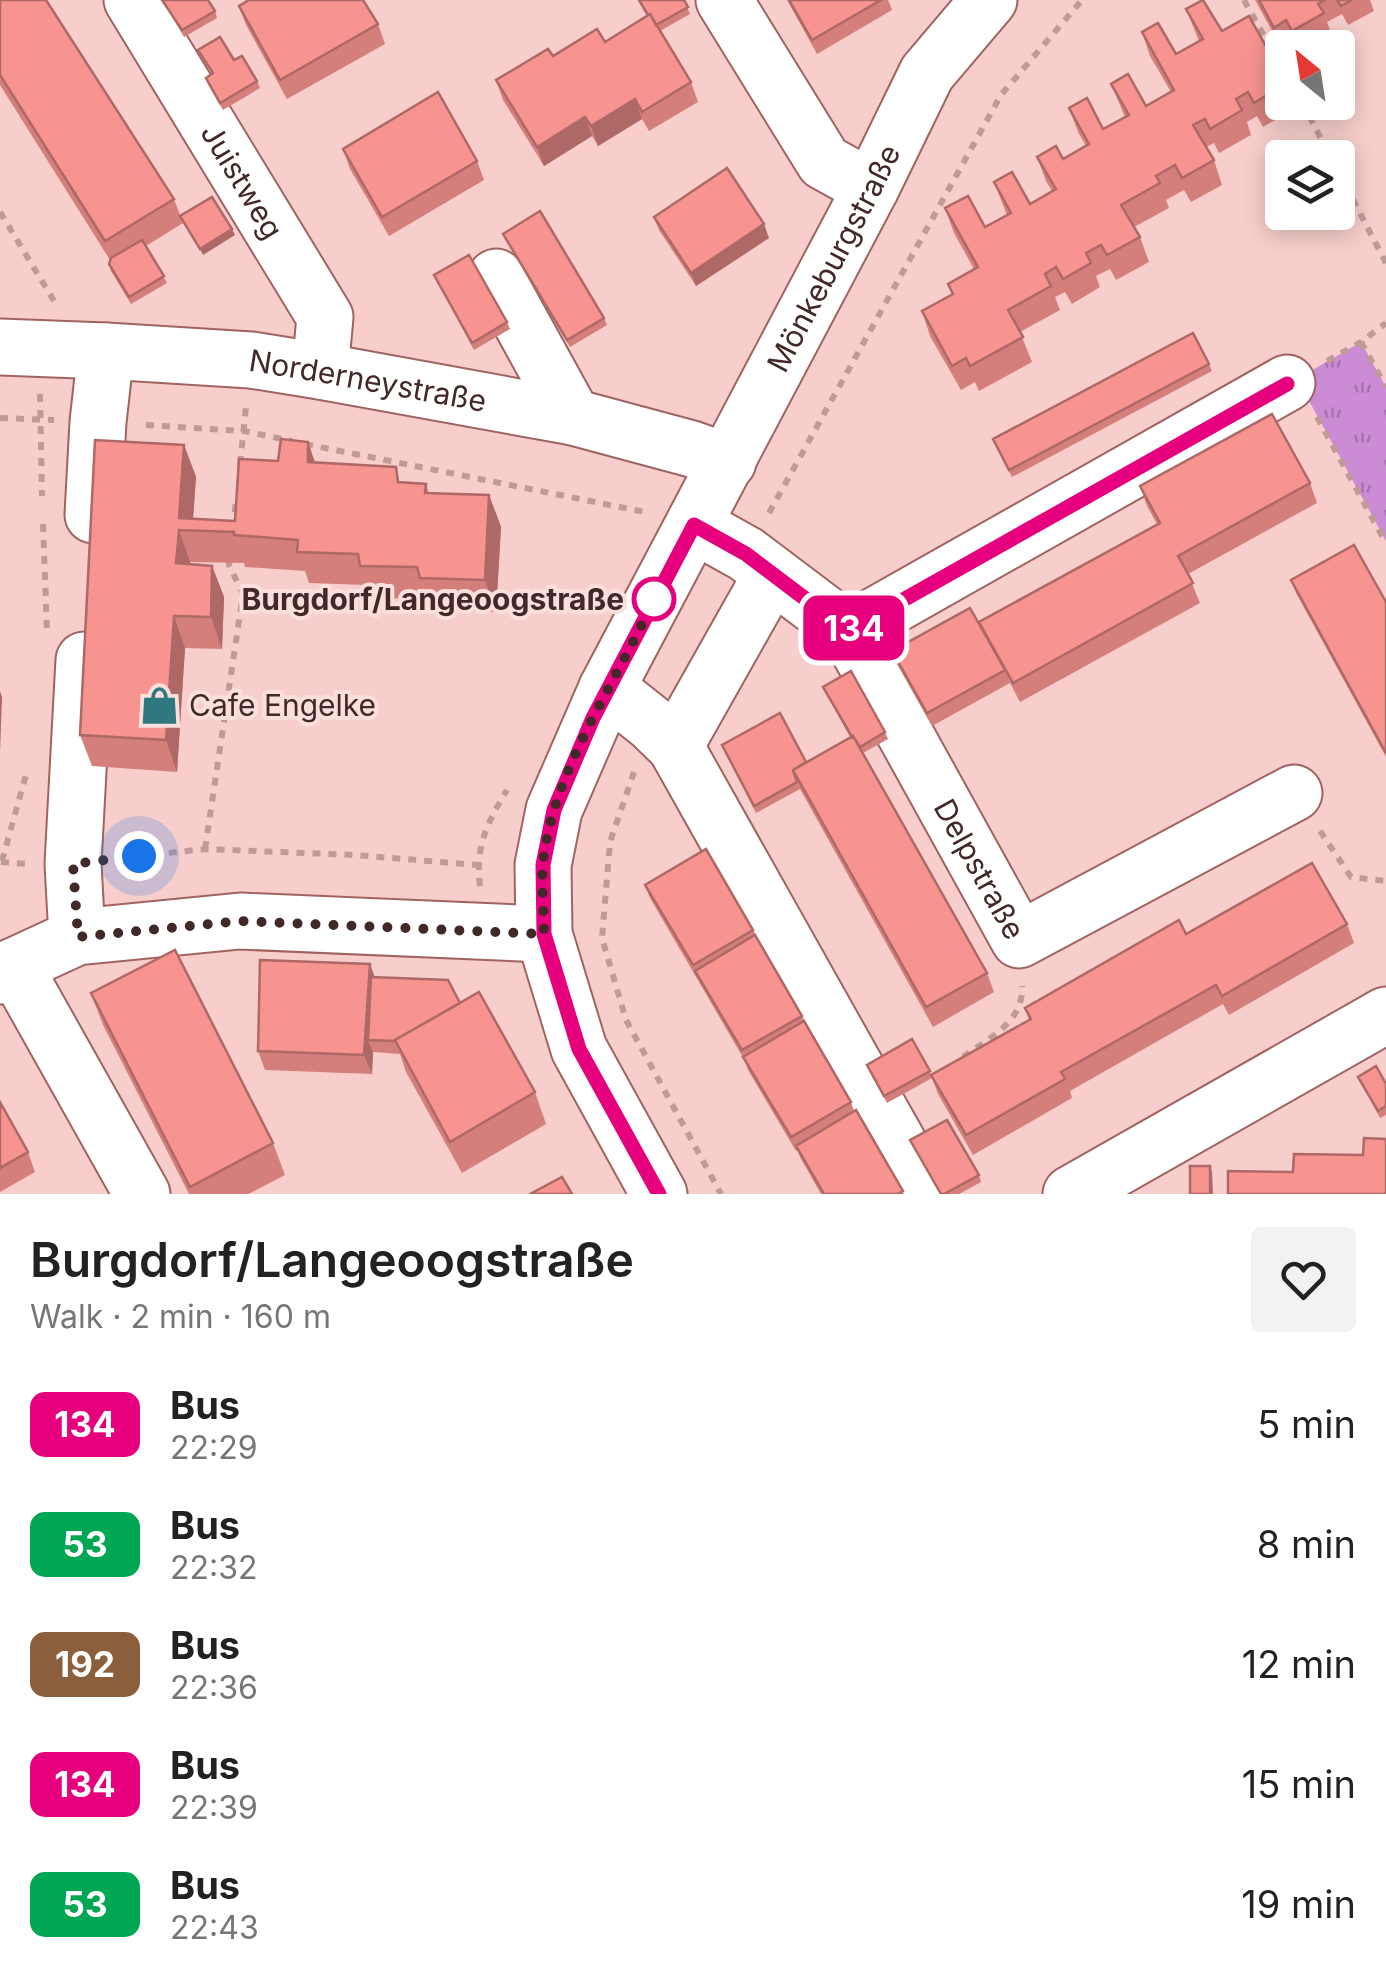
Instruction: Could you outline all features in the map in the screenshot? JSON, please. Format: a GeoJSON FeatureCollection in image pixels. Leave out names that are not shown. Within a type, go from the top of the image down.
{"type":"FeatureCollection","features":[{"type":"Feature","properties":{"kind":"street","name":"Juistweg"},"geometry":{"type":"LineString","coordinates":[[132,0],[325,317],[320,371]]}},
{"type":"Feature","properties":{"kind":"street"},"geometry":{"type":"LineString","coordinates":[[724,0],[824,162],[871,188]]}},
{"type":"Feature","properties":{"kind":"street","name":"Mönkeburgstraße"},"geometry":{"type":"LineString","coordinates":[[659,1194],[579,1049],[544,934],[543,865],[554,810],[607,688],[871,188],[927,73],[989,0]]}},
{"type":"Feature","properties":{"kind":"street"},"geometry":{"type":"LineString","coordinates":[[496,277],[573,417]]}},
{"type":"Feature","properties":{"kind":"street","name":"Norderneystraße"},"geometry":{"type":"LineString","coordinates":[[57,349],[251,360],[320,371],[573,417],[728,462]]}},
{"type":"Feature","properties":{"kind":"street"},"geometry":{"type":"LineString","coordinates":[[57,349],[98,422],[90,556]]}},
{"type":"Feature","properties":{"kind":"street"},"geometry":{"type":"LineString","coordinates":[[694,525],[746,554],[848,631],[1292,381]]}},
{"type":"Feature","properties":{"kind":"street"},"geometry":{"type":"LineString","coordinates":[[676,746],[772,574]]}},
{"type":"Feature","properties":{"kind":"street"},"geometry":{"type":"LineString","coordinates":[[67,623],[78,937]]}},
{"type":"Feature","properties":{"kind":"street","name":"Delpstraße"},"geometry":{"type":"LineString","coordinates":[[848,631],[1020,940],[1294,793]]}},
{"type":"Feature","properties":{"kind":"street"},"geometry":{"type":"LineString","coordinates":[[607,688],[676,746],[927,1194]]}},
{"type":"Feature","properties":{"kind":"street"},"geometry":{"type":"LineString","coordinates":[[142,1194],[7,971],[78,937],[240,921],[544,934]]}},
{"type":"Feature","properties":{"kind":"street"},"geometry":{"type":"LineString","coordinates":[[1071,1194],[1386,1016]]}},
{"type":"Feature","properties":{"kind":"path"},"geometry":{"type":"LineString","coordinates":[[1244,0],[1265,38]]}},
{"type":"Feature","properties":{"kind":"path"},"geometry":{"type":"LineString","coordinates":[[1355,204],[1386,263]]}},
{"type":"Feature","properties":{"kind":"path"},"geometry":{"type":"LineString","coordinates":[[0,212],[52,298],[57,349],[39,419],[42,496]]}},
{"type":"Feature","properties":{"kind":"path"},"geometry":{"type":"LineString","coordinates":[[1386,323],[1361,342],[1292,381],[1386,543]]}},
{"type":"Feature","properties":{"kind":"path"},"geometry":{"type":"LineString","coordinates":[[1361,342],[1386,387]]}},
{"type":"Feature","properties":{"kind":"path"},"geometry":{"type":"LineString","coordinates":[[240,470],[251,360]]}},
{"type":"Feature","properties":{"kind":"path"},"geometry":{"type":"LineString","coordinates":[[0,418],[244,431],[694,525]]}},
{"type":"Feature","properties":{"kind":"path"},"geometry":{"type":"LineString","coordinates":[[205,849],[243,594],[229,565],[238,488]]}},
{"type":"Feature","properties":{"kind":"path"},"geometry":{"type":"LineString","coordinates":[[43,516],[67,623]]}},
{"type":"Feature","properties":{"kind":"path"},"geometry":{"type":"LineString","coordinates":[[28,766],[1,862],[73,864],[205,849],[478,865]]}},
{"type":"Feature","properties":{"kind":"path"},"geometry":{"type":"LineString","coordinates":[[1294,793],[1351,877],[1386,880]]}},
{"type":"Feature","properties":{"kind":"path"},"geometry":{"type":"LineString","coordinates":[[964,1057],[1012,1021],[1022,997],[1020,940]]}},
{"type":"Feature","properties":{"kind":"green space"},"geometry":{"type":"Polygon","coordinates":[[[1361,342],[1386,387],[1386,541],[1297,379],[1361,342]]]}},
{"type":"Feature","properties":{"kind":"building"},"geometry":{"type":"Polygon","coordinates":[[[0,0],[46,0],[174,199],[105,241],[0,75],[0,0]]]}},
{"type":"Feature","properties":{"kind":"building"},"geometry":{"type":"Polygon","coordinates":[[[162,0],[208,0],[215,11],[182,30],[162,0]]]}},
{"type":"Feature","properties":{"kind":"building"},"geometry":{"type":"Polygon","coordinates":[[[249,0],[363,0],[378,24],[280,80],[239,6],[249,0]]]}},
{"type":"Feature","properties":{"kind":"building"},"geometry":{"type":"Polygon","coordinates":[[[639,0],[684,0],[688,7],[656,25],[639,0]]]}},
{"type":"Feature","properties":{"kind":"building"},"geometry":{"type":"Polygon","coordinates":[[[789,0],[881,0],[812,40],[789,0]]]}},
{"type":"Feature","properties":{"kind":"building"},"geometry":{"type":"Polygon","coordinates":[[[1203,0],[1222,31],[1249,16],[1265,45],[1265,96],[1254,103],[1248,92],[1236,99],[1242,110],[1210,129],[1205,119],[1193,125],[1214,160],[1182,178],[1175,165],[1156,176],[1160,183],[1121,205],[1140,237],[1107,255],[1101,245],[1086,253],[1091,263],[1063,279],[1056,267],[1045,274],[1051,286],[1008,310],[1023,337],[970,366],[966,358],[952,366],[922,311],[953,294],[948,284],[978,267],[945,208],[968,196],[985,227],[1011,213],[994,182],[1012,172],[1030,204],[1056,189],[1037,157],[1056,146],[1063,159],[1089,144],[1069,108],[1087,98],[1103,129],[1129,115],[1111,84],[1128,74],[1146,106],[1174,90],[1142,32],[1158,23],[1176,54],[1203,39],[1186,9],[1203,0]]]}},
{"type":"Feature","properties":{"kind":"building"},"geometry":{"type":"Polygon","coordinates":[[[1259,0],[1325,0],[1318,4],[1324,13],[1294,30],[1286,20],[1274,28],[1259,0]]]}},
{"type":"Feature","properties":{"kind":"building"},"geometry":{"type":"Polygon","coordinates":[[[650,14],[691,82],[642,112],[635,99],[591,126],[585,117],[537,147],[496,80],[548,49],[553,56],[597,29],[605,42],[650,14]]]}},
{"type":"Feature","properties":{"kind":"building"},"geometry":{"type":"Polygon","coordinates":[[[220,37],[234,60],[242,56],[257,81],[220,103],[206,78],[213,73],[198,50],[220,37]]]}},
{"type":"Feature","properties":{"kind":"building"},"geometry":{"type":"Polygon","coordinates":[[[438,92],[477,161],[382,217],[343,149],[438,92]]]}},
{"type":"Feature","properties":{"kind":"building"},"geometry":{"type":"Polygon","coordinates":[[[727,168],[764,224],[691,273],[654,217],[727,168]]]}},
{"type":"Feature","properties":{"kind":"building"},"geometry":{"type":"Polygon","coordinates":[[[212,197],[232,229],[200,249],[180,216],[212,197]]]}},
{"type":"Feature","properties":{"kind":"building"},"geometry":{"type":"Polygon","coordinates":[[[540,211],[604,318],[567,340],[503,234],[540,211]]]}},
{"type":"Feature","properties":{"kind":"building"},"geometry":{"type":"Polygon","coordinates":[[[142,240],[164,276],[129,297],[109,264],[111,258],[142,240]]]}},
{"type":"Feature","properties":{"kind":"building"},"geometry":{"type":"Polygon","coordinates":[[[469,255],[507,322],[472,343],[434,275],[469,255]]]}},
{"type":"Feature","properties":{"kind":"building"},"geometry":{"type":"Polygon","coordinates":[[[1193,333],[1209,364],[1009,470],[993,439],[1193,333]]]}},
{"type":"Feature","properties":{"kind":"building"},"geometry":{"type":"Polygon","coordinates":[[[1272,414],[1310,483],[1178,556],[1193,583],[1013,683],[979,622],[1160,523],[1140,486],[1272,414]]]}},
{"type":"Feature","properties":{"kind":"building"},"geometry":{"type":"Polygon","coordinates":[[[281,439],[308,442],[308,462],[396,467],[398,482],[426,484],[425,493],[489,495],[485,580],[420,578],[417,567],[360,566],[358,554],[297,552],[298,540],[179,530],[176,563],[212,566],[211,617],[174,616],[166,740],[80,735],[95,440],[184,445],[179,518],[235,521],[239,459],[278,461],[281,439]]]}},
{"type":"Feature","properties":{"kind":"building"},"geometry":{"type":"Polygon","coordinates":[[[1354,545],[1386,602],[1386,753],[1291,580],[1354,545]]]}},
{"type":"Feature","properties":{"kind":"building"},"geometry":{"type":"Polygon","coordinates":[[[970,608],[1005,670],[927,713],[892,651],[970,608]]]}},
{"type":"Feature","properties":{"kind":"building"},"geometry":{"type":"Polygon","coordinates":[[[851,671],[885,732],[860,747],[823,687],[851,671]]]}},
{"type":"Feature","properties":{"kind":"building"},"geometry":{"type":"Polygon","coordinates":[[[780,713],[806,762],[793,770],[797,782],[754,806],[722,745],[780,713]]]}},
{"type":"Feature","properties":{"kind":"building"},"geometry":{"type":"Polygon","coordinates":[[[853,736],[987,973],[926,1007],[793,770],[853,736]]]}},
{"type":"Feature","properties":{"kind":"building"},"geometry":{"type":"Polygon","coordinates":[[[706,849],[753,930],[693,965],[645,885],[706,849]]]}},
{"type":"Feature","properties":{"kind":"building"},"geometry":{"type":"Polygon","coordinates":[[[1312,863],[1347,924],[1222,996],[1216,985],[1061,1072],[1065,1079],[966,1135],[931,1075],[1031,1019],[1025,1008],[1179,920],[1186,934],[1312,863]]]}},
{"type":"Feature","properties":{"kind":"building"},"geometry":{"type":"Polygon","coordinates":[[[755,935],[802,1016],[742,1050],[695,971],[755,935]]]}},
{"type":"Feature","properties":{"kind":"building"},"geometry":{"type":"Polygon","coordinates":[[[175,950],[273,1143],[190,1187],[91,993],[175,950]]]}},
{"type":"Feature","properties":{"kind":"building"},"geometry":{"type":"Polygon","coordinates":[[[260,960],[370,964],[364,1055],[258,1051],[260,960]]]}},
{"type":"Feature","properties":{"kind":"building"},"geometry":{"type":"Polygon","coordinates":[[[371,977],[448,980],[460,1003],[395,1041],[368,1040],[371,977]]]}},
{"type":"Feature","properties":{"kind":"building"},"geometry":{"type":"Polygon","coordinates":[[[479,992],[535,1092],[450,1142],[395,1040],[479,992]]]}},
{"type":"Feature","properties":{"kind":"building"},"geometry":{"type":"Polygon","coordinates":[[[804,1021],[851,1102],[791,1137],[743,1057],[804,1021]]]}},
{"type":"Feature","properties":{"kind":"building"},"geometry":{"type":"Polygon","coordinates":[[[912,1039],[930,1071],[884,1096],[867,1065],[912,1039]]]}},
{"type":"Feature","properties":{"kind":"building"},"geometry":{"type":"Polygon","coordinates":[[[1376,1066],[1386,1084],[1386,1106],[1378,1111],[1358,1077],[1376,1066]]]}},
{"type":"Feature","properties":{"kind":"building"},"geometry":{"type":"Polygon","coordinates":[[[0,1102],[28,1152],[0,1168],[0,1102]]]}},
{"type":"Feature","properties":{"kind":"building"},"geometry":{"type":"Polygon","coordinates":[[[856,1110],[903,1191],[824,1194],[796,1146],[856,1110]]]}},
{"type":"Feature","properties":{"kind":"building"},"geometry":{"type":"Polygon","coordinates":[[[947,1120],[979,1175],[941,1194],[910,1140],[947,1120]]]}},
{"type":"Feature","properties":{"kind":"building"},"geometry":{"type":"Polygon","coordinates":[[[1364,1138],[1386,1139],[1386,1194],[1228,1194],[1228,1171],[1293,1172],[1294,1154],[1363,1155],[1364,1138]]]}},
{"type":"Feature","properties":{"kind":"building"},"geometry":{"type":"Polygon","coordinates":[[[1190,1166],[1210,1166],[1210,1194],[1190,1194],[1190,1166]]]}},
{"type":"Feature","properties":{"kind":"building"},"geometry":{"type":"Polygon","coordinates":[[[562,1177],[572,1194],[530,1194],[562,1177]]]}},
{"type":"Feature","properties":{"kind":"bus line","name":"134"},"geometry":{"type":"LineString","coordinates":[[659,1194],[579,1049],[544,934],[543,865],[554,810],[593,718],[694,525],[746,554],[848,631],[1287,384]]}},
{"type":"Feature","properties":{"kind":"place","name":"Burgdorf/Langeoogstraße"},"geometry":{"type":"Point","coordinates":[654,599]}},
{"type":"Feature","properties":{"kind":"place","name":"Cafe Engelke"},"geometry":{"type":"Point","coordinates":[159,705]}},
{"type":"Feature","properties":{"kind":"route"},"geometry":{"type":"LineString","coordinates":[[139,856],[73,864],[78,937],[240,921],[544,934],[543,865],[554,810],[607,688],[654,599]]}}]}
